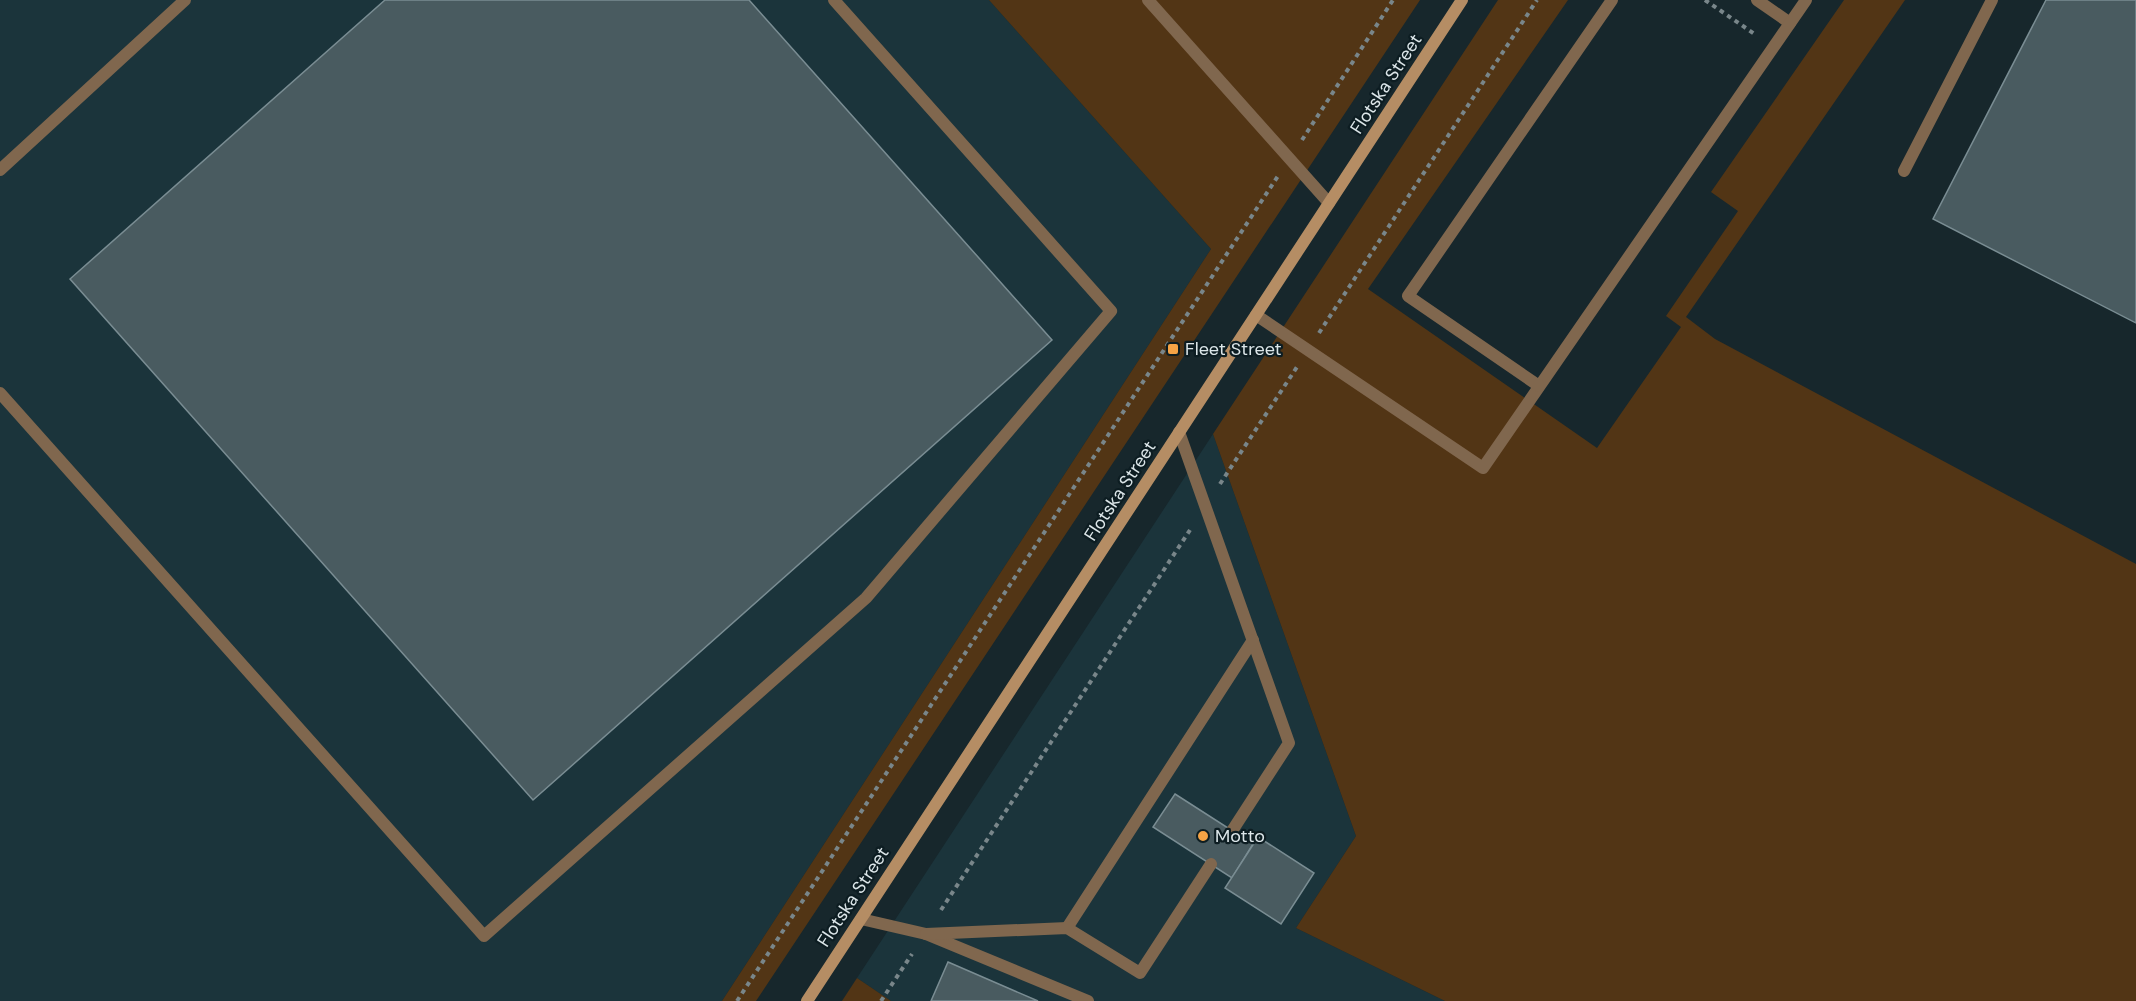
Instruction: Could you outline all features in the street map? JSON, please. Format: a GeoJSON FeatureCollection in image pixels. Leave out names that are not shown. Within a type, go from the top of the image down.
{"type":"FeatureCollection","features":[{"type":"Feature","properties":{"kind":"street","name":"Flotska Street"},"geometry":{"type":"LineString","coordinates":[[807,1001],[1462,0]]}},
{"type":"Feature","properties":{"kind":"lane"},"geometry":{"type":"LineString","coordinates":[[0,170],[185,0]]}},
{"type":"Feature","properties":{"kind":"lane"},"geometry":{"type":"LineString","coordinates":[[0,393],[484,936],[866,598],[1111,311],[834,0]]}},
{"type":"Feature","properties":{"kind":"lane"},"geometry":{"type":"LineString","coordinates":[[1148,0],[1329,203]]}},
{"type":"Feature","properties":{"kind":"lane"},"geometry":{"type":"LineString","coordinates":[[1539,386],[1408,296],[1612,0]]}},
{"type":"Feature","properties":{"kind":"lane"},"geometry":{"type":"LineString","coordinates":[[1757,0],[1790,23]]}},
{"type":"Feature","properties":{"kind":"lane"},"geometry":{"type":"LineString","coordinates":[[1256,315],[1483,468],[1806,0]]}},
{"type":"Feature","properties":{"kind":"lane"},"geometry":{"type":"LineString","coordinates":[[1904,171],[1992,0]]}},
{"type":"Feature","properties":{"kind":"lane"},"geometry":{"type":"LineString","coordinates":[[1179,432],[1290,743],[1232,831]]}},
{"type":"Feature","properties":{"kind":"lane"},"geometry":{"type":"LineString","coordinates":[[1067,928],[1253,640]]}},
{"type":"Feature","properties":{"kind":"lane"},"geometry":{"type":"LineString","coordinates":[[926,934],[1067,928],[1140,973],[1211,864]]}},
{"type":"Feature","properties":{"kind":"lane"},"geometry":{"type":"LineString","coordinates":[[861,919],[926,934],[1088,1001]]}},
{"type":"Feature","properties":{"kind":"path"},"geometry":{"type":"LineString","coordinates":[[737,1001],[1393,0]]}},
{"type":"Feature","properties":{"kind":"path"},"geometry":{"type":"LineString","coordinates":[[881,1001],[1537,0]]}},
{"type":"Feature","properties":{"kind":"path"},"geometry":{"type":"LineString","coordinates":[[1705,0],[1773,47]]}},
{"type":"Feature","properties":{"kind":"shaded area"},"geometry":{"type":"Polygon","coordinates":[[[0,0],[989,0],[1211,249],[722,1001],[0,1001],[0,0]]]}},
{"type":"Feature","properties":{"kind":"shaded area"},"geometry":{"type":"Polygon","coordinates":[[[989,0],[1420,0],[756,1001],[722,1001],[1211,249],[989,0]]]}},
{"type":"Feature","properties":{"kind":"shaded area"},"geometry":{"type":"Polygon","coordinates":[[[1498,0],[1568,0],[1368,289],[1597,448],[1681,327],[1666,316],[1738,211],[1711,192],[1844,0],[1905,0],[1686,317],[1715,339],[2136,564],[2136,1001],[1445,1001],[1296,928],[1356,836],[1213,434],[1498,0]]]}},
{"type":"Feature","properties":{"kind":"shaded area"},"geometry":{"type":"Polygon","coordinates":[[[1213,434],[1356,836],[1296,928],[1445,1001],[891,1001],[857,978],[1213,434]]]}},
{"type":"Feature","properties":{"kind":"shaded area"},"geometry":{"type":"Polygon","coordinates":[[[857,978],[891,1001],[842,1001],[857,978]]]}},
{"type":"Feature","properties":{"kind":"building"},"geometry":{"type":"Polygon","coordinates":[[[385,0],[749,0],[1052,340],[533,800],[70,279],[385,0]]]}},
{"type":"Feature","properties":{"kind":"building"},"geometry":{"type":"Polygon","coordinates":[[[2046,0],[2136,0],[2136,323],[1933,219],[2046,0]]]}},
{"type":"Feature","properties":{"kind":"building"},"geometry":{"type":"Polygon","coordinates":[[[1175,794],[1253,844],[1232,878],[1153,827],[1175,794]]]}},
{"type":"Feature","properties":{"kind":"building"},"geometry":{"type":"Polygon","coordinates":[[[1258,837],[1314,873],[1281,924],[1225,888],[1258,837]]]}},
{"type":"Feature","properties":{"kind":"building"},"geometry":{"type":"Polygon","coordinates":[[[948,962],[1038,1001],[931,1001],[948,962]]]}},
{"type":"Feature","properties":{"kind":"place","name":"Fleet Street"},"geometry":{"type":"Point","coordinates":[1173,349]}},
{"type":"Feature","properties":{"kind":"place","name":"Motto"},"geometry":{"type":"Point","coordinates":[1203,836]}}]}
